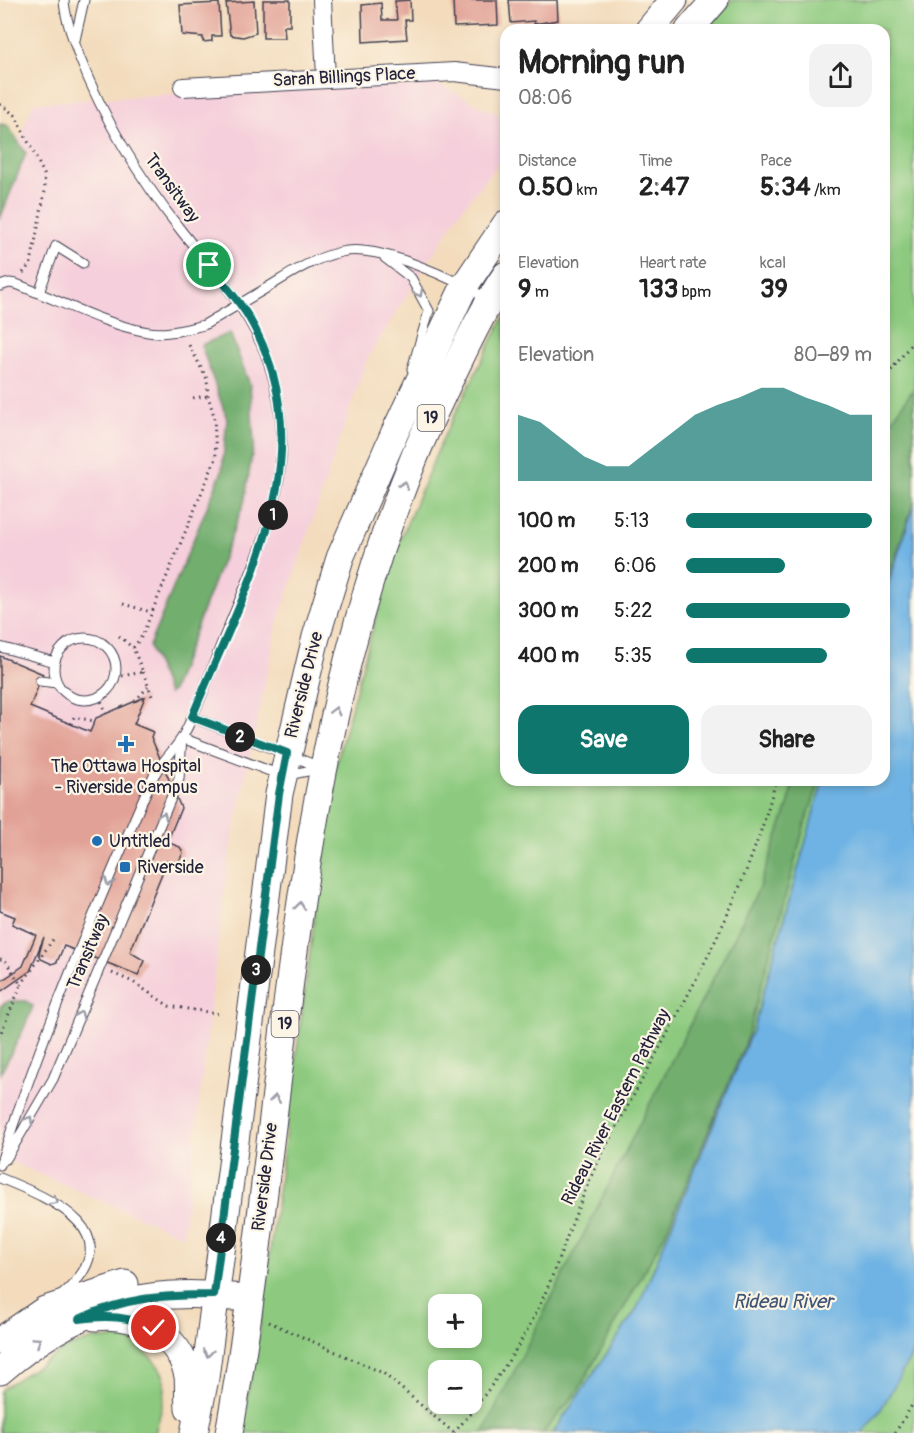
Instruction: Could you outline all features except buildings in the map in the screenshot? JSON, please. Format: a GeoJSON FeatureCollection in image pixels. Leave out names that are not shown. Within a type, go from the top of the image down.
{"type":"FeatureCollection","features":[{"type":"Feature","properties":{"kind":"main road"},"geometry":{"type":"LineString","coordinates":[[654,24],[674,0]]}},
{"type":"Feature","properties":{"kind":"main road"},"geometry":{"type":"LineString","coordinates":[[694,24],[715,0]]}},
{"type":"Feature","properties":{"kind":"main road","name":"Riverside Drive"},"geometry":{"type":"LineString","coordinates":[[192,1433],[205,1378],[215,1286],[285,764],[316,637],[340,558],[395,432],[465,285],[500,233]]}},
{"type":"Feature","properties":{"kind":"main road","name":"Riverside Drive"},"geometry":{"type":"LineString","coordinates":[[229,1433],[254,1300],[303,886],[322,768],[348,661],[383,540],[422,436],[489,300],[500,284]]}},
{"type":"Feature","properties":{"kind":"main road"},"geometry":{"type":"LineString","coordinates":[[0,1341],[45,1310],[122,1284],[166,1277],[215,1286],[254,1300]]}},
{"type":"Feature","properties":{"kind":"main road"},"geometry":{"type":"LineString","coordinates":[[0,1371],[53,1330],[110,1305],[215,1286]]}},
{"type":"Feature","properties":{"kind":"main road"},"geometry":{"type":"LineString","coordinates":[[79,1319],[108,1315],[123,1317],[154,1328],[166,1338],[183,1363],[188,1377],[192,1433]]}},
{"type":"Feature","properties":{"kind":"street"},"geometry":{"type":"LineString","coordinates":[[322,0],[326,77]]}},
{"type":"Feature","properties":{"kind":"street","name":"Sarah Billings Place"},"geometry":{"type":"LineString","coordinates":[[183,87],[326,77],[454,72],[500,77]]}},
{"type":"Feature","properties":{"kind":"lane","name":"Transitway"},"geometry":{"type":"LineString","coordinates":[[0,1165],[30,1070],[140,806],[158,766],[182,738],[192,717],[271,523],[281,467],[282,438],[276,386],[267,358],[247,314],[177,225],[129,157],[97,101],[75,43],[64,0]]}},
{"type":"Feature","properties":{"kind":"lane"},"geometry":{"type":"LineString","coordinates":[[75,43],[84,0]]}},
{"type":"Feature","properties":{"kind":"lane"},"geometry":{"type":"LineString","coordinates":[[39,293],[56,246],[83,263]]}},
{"type":"Feature","properties":{"kind":"lane"},"geometry":{"type":"LineString","coordinates":[[0,286],[15,284],[112,322],[149,332],[166,333],[204,325],[310,261],[343,251],[378,253],[465,285],[489,300]]}},
{"type":"Feature","properties":{"kind":"lane"},"geometry":{"type":"LineString","coordinates":[[378,253],[411,278],[429,311],[395,432]]}},
{"type":"Feature","properties":{"kind":"lane"},"geometry":{"type":"LineString","coordinates":[[40,681],[57,683],[73,697],[83,700],[99,696],[111,687],[116,678],[115,658],[102,642],[93,638],[73,640],[64,645],[55,662],[57,683]]}},
{"type":"Feature","properties":{"kind":"lane"},"geometry":{"type":"LineString","coordinates":[[0,646],[55,662]]}},
{"type":"Feature","properties":{"kind":"lane"},"geometry":{"type":"LineString","coordinates":[[192,717],[285,764],[322,768]]}},
{"type":"Feature","properties":{"kind":"lane","name":"Transitway"},"geometry":{"type":"LineString","coordinates":[[0,1170],[53,1079],[179,779],[182,738]]}},
{"type":"Feature","properties":{"kind":"lane"},"geometry":{"type":"LineString","coordinates":[[182,738],[285,764],[322,768]]}},
{"type":"Feature","properties":{"kind":"lane"},"geometry":{"type":"LineString","coordinates":[[0,1178],[56,1203],[73,1215],[85,1231],[88,1257],[85,1270],[78,1281],[45,1310]]}},
{"type":"Feature","properties":{"kind":"path"},"geometry":{"type":"LineString","coordinates":[[0,104],[15,115],[44,174],[45,191],[31,263],[15,284]]}},
{"type":"Feature","properties":{"kind":"path"},"geometry":{"type":"LineString","coordinates":[[890,372],[914,340]]}},
{"type":"Feature","properties":{"kind":"path"},"geometry":{"type":"LineString","coordinates":[[133,648],[142,636],[216,458],[214,416],[208,396],[207,379],[189,345]]}},
{"type":"Feature","properties":{"kind":"path"},"geometry":{"type":"LineString","coordinates":[[193,398],[208,396]]}},
{"type":"Feature","properties":{"kind":"path"},"geometry":{"type":"LineString","coordinates":[[123,604],[151,612]]}},
{"type":"Feature","properties":{"kind":"path"},"geometry":{"type":"LineString","coordinates":[[119,636],[133,648],[152,696]]}},
{"type":"Feature","properties":{"kind":"path"},"geometry":{"type":"LineString","coordinates":[[116,678],[143,672]]}},
{"type":"Feature","properties":{"kind":"path"},"geometry":{"type":"LineString","coordinates":[[135,701],[148,686]]}},
{"type":"Feature","properties":{"kind":"path"},"geometry":{"type":"LineString","coordinates":[[99,696],[106,714]]}},
{"type":"Feature","properties":{"kind":"path"},"geometry":{"type":"LineString","coordinates":[[71,724],[74,717],[94,721]]}},
{"type":"Feature","properties":{"kind":"path","name":"Rideau River Eastern Pathway"},"geometry":{"type":"LineString","coordinates":[[454,1433],[494,1383],[530,1324],[547,1289],[578,1207],[600,1158],[688,998],[741,884],[764,826],[774,786]]}},
{"type":"Feature","properties":{"kind":"path"},"geometry":{"type":"LineString","coordinates":[[0,1035],[21,985],[54,938]]}},
{"type":"Feature","properties":{"kind":"path"},"geometry":{"type":"LineString","coordinates":[[0,959],[5,960],[21,985]]}},
{"type":"Feature","properties":{"kind":"path"},"geometry":{"type":"LineString","coordinates":[[99,968],[133,982],[169,1006],[220,1014]]}},
{"type":"Feature","properties":{"kind":"path"},"geometry":{"type":"LineString","coordinates":[[254,1300],[382,1373],[454,1433]]}},
{"type":"Feature","properties":{"kind":"path"},"geometry":{"type":"LineString","coordinates":[[895,1433],[914,1402]]}},
{"type":"Feature","properties":{"kind":"shaded area","name":"The Ottawa Hospital - Riverside Campus"},"geometry":{"type":"Polygon","coordinates":[[[425,78],[500,116],[500,161],[459,213],[367,359],[277,625],[228,862],[183,1236],[0,1157],[0,193],[33,103],[425,78]]]}},
{"type":"Feature","properties":{"kind":"green space"},"geometry":{"type":"Polygon","coordinates":[[[732,0],[914,0],[914,506],[890,579],[890,24],[711,24],[732,0]]]}},
{"type":"Feature","properties":{"kind":"green space"},"geometry":{"type":"Polygon","coordinates":[[[0,124],[7,125],[26,153],[0,219],[0,124]]]}},
{"type":"Feature","properties":{"kind":"green space"},"geometry":{"type":"Polygon","coordinates":[[[500,324],[500,786],[821,786],[754,1026],[637,1309],[553,1433],[240,1433],[260,1326],[334,771],[390,564],[443,438],[500,324]]]}},
{"type":"Feature","properties":{"kind":"green space"},"geometry":{"type":"Polygon","coordinates":[[[230,333],[250,385],[254,443],[244,503],[172,691],[168,694],[149,646],[222,471],[227,419],[201,345],[230,333]]]}},
{"type":"Feature","properties":{"kind":"green space"},"geometry":{"type":"Polygon","coordinates":[[[914,388],[914,501],[890,574],[890,423],[914,388]]]}},
{"type":"Feature","properties":{"kind":"green space"},"geometry":{"type":"Polygon","coordinates":[[[792,786],[818,786],[804,827],[746,1042],[665,1234],[578,1391],[543,1433],[483,1433],[759,888],[789,803],[792,786]]]}},
{"type":"Feature","properties":{"kind":"green space"},"geometry":{"type":"Polygon","coordinates":[[[9,1001],[26,1001],[33,1006],[0,1075],[0,1006],[9,1001]]]}},
{"type":"Feature","properties":{"kind":"green space"},"geometry":{"type":"Polygon","coordinates":[[[127,1338],[153,1360],[164,1378],[165,1388],[155,1433],[0,1433],[0,1391],[3,1388],[66,1348],[93,1339],[127,1338]]]}},
{"type":"Feature","properties":{"kind":"green space"},"geometry":{"type":"Polygon","coordinates":[[[914,1351],[914,1433],[862,1433],[881,1409],[914,1351]]]}},
{"type":"Feature","properties":{"kind":"water","name":"Rideau River"},"geometry":{"type":"Polygon","coordinates":[[[914,506],[914,1351],[881,1409],[862,1433],[553,1433],[637,1309],[754,1026],[821,786],[890,786],[890,579],[914,506]]]}},
{"type":"Feature","properties":{"kind":"place","name":"The Ottawa Hospital - Riverside Campus"},"geometry":{"type":"Point","coordinates":[126,744]}},
{"type":"Feature","properties":{"kind":"place","name":"Untitled"},"geometry":{"type":"Point","coordinates":[97,841]}},
{"type":"Feature","properties":{"kind":"place","name":"Riverside"},"geometry":{"type":"Point","coordinates":[125,867]}},
{"type":"Feature","properties":{"kind":"route"},"geometry":{"type":"LineString","coordinates":[[154,1328],[139,1321],[108,1315],[79,1319],[110,1305],[129,1300],[155,1296],[214,1295],[279,794],[287,753],[225,732],[192,717],[271,523],[281,467],[280,410],[276,386],[267,358],[247,314],[209,265]]}}]}
